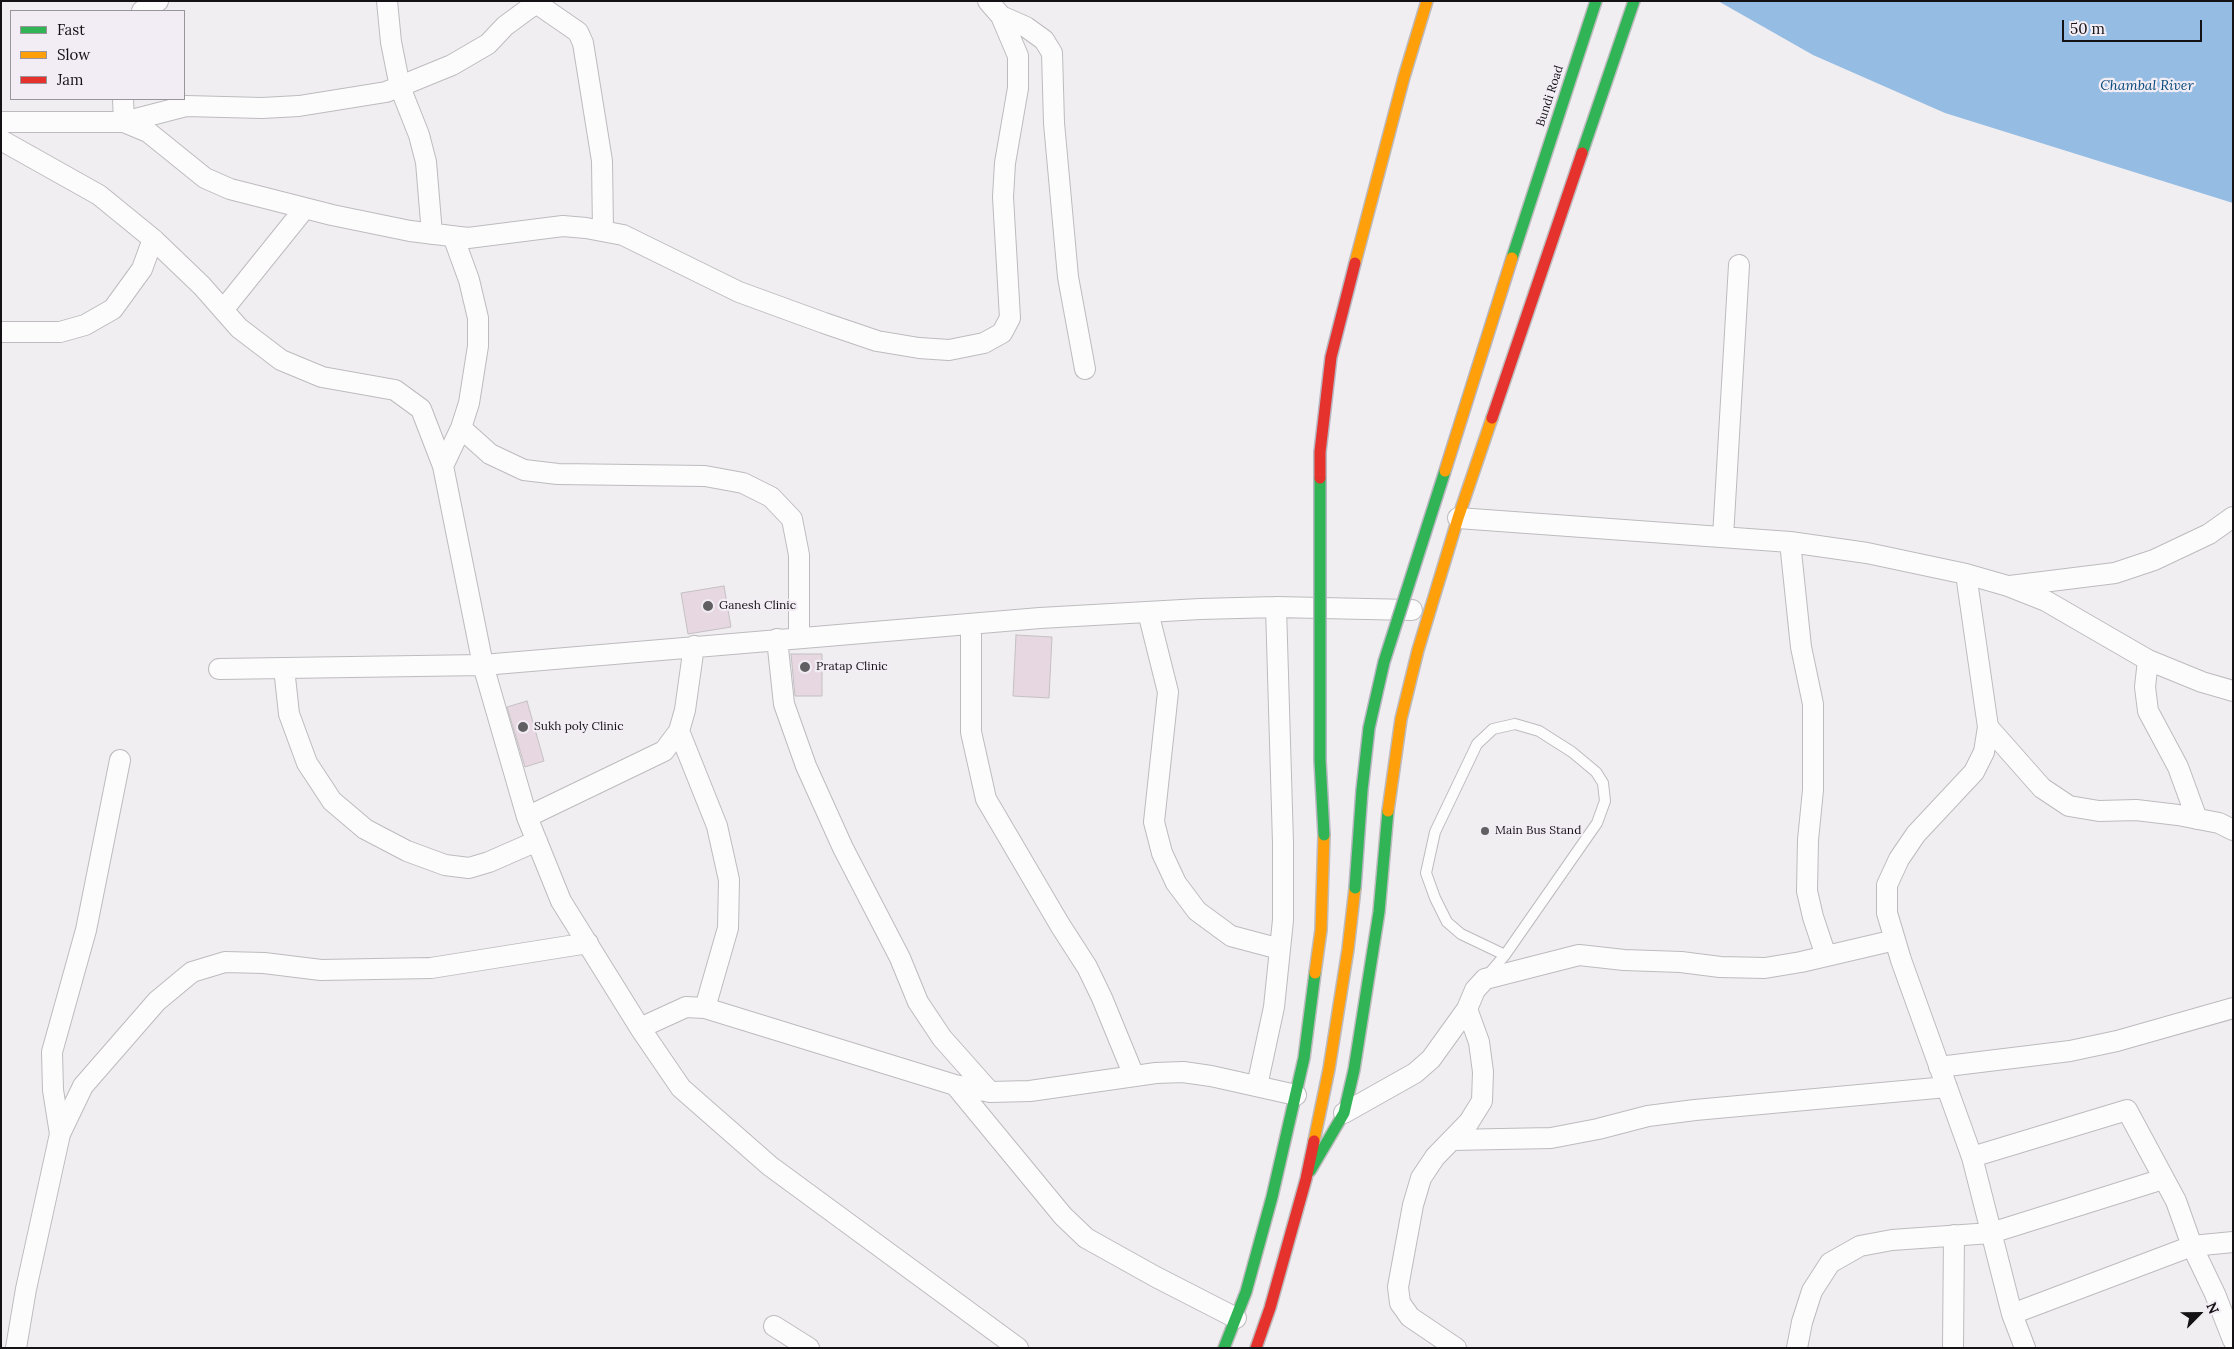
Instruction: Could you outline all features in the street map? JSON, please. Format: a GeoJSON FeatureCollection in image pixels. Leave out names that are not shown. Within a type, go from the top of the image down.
{"type":"FeatureCollection","features":[{"type":"Feature","properties":{"kind":"main road"},"geometry":{"type":"LineString","coordinates":[[1224,1348],[1246,1292],[1296,1095],[1304,1058],[1320,930],[1324,835],[1320,760],[1320,452],[1331,357],[1404,77],[1427,1]]}},
{"type":"Feature","properties":{"kind":"main road","name":"Bundi Road"},"geometry":{"type":"LineString","coordinates":[[1306,1178],[1329,1069],[1348,949],[1369,728],[1384,662],[1530,200],[1596,1]]}},
{"type":"Feature","properties":{"kind":"main road"},"geometry":{"type":"LineString","coordinates":[[1256,1348],[1270,1308],[1306,1178],[1344,1113],[1354,1070],[1379,912],[1387,815],[1402,719],[1429,610],[1458,518],[1634,1]]}},
{"type":"Feature","properties":{"kind":"street"},"geometry":{"type":"LineString","coordinates":[[144,10],[158,1]]}},
{"type":"Feature","properties":{"kind":"street"},"geometry":{"type":"LineString","coordinates":[[387,1],[391,42],[400,87],[420,135],[426,162],[432,234]]}},
{"type":"Feature","properties":{"kind":"street"},"geometry":{"type":"LineString","coordinates":[[504,26],[510,1]]}},
{"type":"Feature","properties":{"kind":"street"},"geometry":{"type":"LineString","coordinates":[[1,122],[124,122],[186,106],[262,108],[299,106],[386,92],[452,65],[488,44],[504,26],[537,2],[578,32],[583,44],[602,161],[603,231]]}},
{"type":"Feature","properties":{"kind":"street"},"geometry":{"type":"LineString","coordinates":[[124,122],[148,132],[205,178],[230,189],[305,208],[432,234],[468,238],[563,226],[623,235],[739,292],[877,341],[919,348],[949,350],[984,343],[1002,333],[1010,318],[1003,197],[1005,163],[1018,88],[1018,56],[995,9]]}},
{"type":"Feature","properties":{"kind":"street"},"geometry":{"type":"LineString","coordinates":[[995,9],[1044,40],[1052,54],[1054,123],[1068,276],[1085,369]]}},
{"type":"Feature","properties":{"kind":"street"},"geometry":{"type":"LineString","coordinates":[[123,100],[124,122]]}},
{"type":"Feature","properties":{"kind":"street"},"geometry":{"type":"LineString","coordinates":[[1,140],[100,195],[153,239],[202,286],[239,328],[281,360],[322,377],[395,390],[421,409],[443,466],[483,665],[527,817],[561,901],[640,1028],[681,1088],[770,1166],[1018,1348]]}},
{"type":"Feature","properties":{"kind":"street"},"geometry":{"type":"LineString","coordinates":[[223,310],[305,208]]}},
{"type":"Feature","properties":{"kind":"street"},"geometry":{"type":"LineString","coordinates":[[443,466],[461,428],[469,403],[476,360],[478,318],[469,280],[453,236]]}},
{"type":"Feature","properties":{"kind":"street"},"geometry":{"type":"LineString","coordinates":[[1,332],[60,332],[85,325],[113,309],[142,268],[153,239]]}},
{"type":"Feature","properties":{"kind":"street"},"geometry":{"type":"LineString","coordinates":[[1723,538],[1739,265]]}},
{"type":"Feature","properties":{"kind":"street"},"geometry":{"type":"LineString","coordinates":[[461,428],[490,454],[524,470],[558,474],[706,476],[743,482],[771,497],[792,519],[799,555],[799,638]]}},
{"type":"Feature","properties":{"kind":"street"},"geometry":{"type":"LineString","coordinates":[[2008,586],[2115,573],[2154,560],[2209,534],[2233,517]]}},
{"type":"Feature","properties":{"kind":"street"},"geometry":{"type":"LineString","coordinates":[[1458,518],[1790,542],[1867,553],[1966,574],[2008,586],[2046,601],[2148,660],[2202,682],[2233,691]]}},
{"type":"Feature","properties":{"kind":"street"},"geometry":{"type":"LineString","coordinates":[[1790,542],[1801,647],[1813,704],[1813,790],[1808,840],[1807,891],[1813,917],[1826,956]]}},
{"type":"Feature","properties":{"kind":"street"},"geometry":{"type":"LineString","coordinates":[[1966,574],[1988,727],[1984,752],[1974,772],[1916,834],[1899,859],[1887,885],[1887,913],[1939,1067],[1972,1157],[2012,1314],[2025,1348]]}},
{"type":"Feature","properties":{"kind":"street"},"geometry":{"type":"LineString","coordinates":[[1257,1086],[1274,1007],[1283,920],[1283,843],[1276,607]]}},
{"type":"Feature","properties":{"kind":"street"},"geometry":{"type":"LineString","coordinates":[[219,669],[483,665],[694,646],[1148,612],[1276,607],[1429,610]]}},
{"type":"Feature","properties":{"kind":"street"},"geometry":{"type":"LineString","coordinates":[[1148,612],[1168,692],[1154,822],[1162,853],[1176,883],[1198,910],[1231,936],[1280,949]]}},
{"type":"Feature","properties":{"kind":"street"},"geometry":{"type":"LineString","coordinates":[[971,624],[971,732],[986,798],[1055,917],[1087,967],[1134,1076]]}},
{"type":"Feature","properties":{"kind":"street"},"geometry":{"type":"LineString","coordinates":[[777,640],[784,704],[806,766],[844,848],[900,958],[918,1002],[942,1038],[990,1092]]}},
{"type":"Feature","properties":{"kind":"street"},"geometry":{"type":"LineString","coordinates":[[527,817],[664,751],[679,731],[685,710],[694,646]]}},
{"type":"Feature","properties":{"kind":"street"},"geometry":{"type":"LineString","coordinates":[[2148,660],[2145,687],[2148,711],[2178,767],[2197,819]]}},
{"type":"Feature","properties":{"kind":"street"},"geometry":{"type":"LineString","coordinates":[[284,668],[289,714],[308,763],[332,801],[365,829],[407,852],[445,865],[469,868],[537,841]]}},
{"type":"Feature","properties":{"kind":"street"},"geometry":{"type":"LineString","coordinates":[[1988,727],[2042,788],[2069,806],[2099,811],[2136,810],[2219,823],[2233,830]]}},
{"type":"Feature","properties":{"kind":"street"},"geometry":{"type":"LineString","coordinates":[[679,731],[716,826],[729,880],[728,928],[706,1008]]}},
{"type":"Feature","properties":{"kind":"street"},"geometry":{"type":"LineString","coordinates":[[60,1134],[53,1090],[52,1052],[86,930],[120,760]]}},
{"type":"Feature","properties":{"kind":"street"},"geometry":{"type":"LineString","coordinates":[[1344,1113],[1415,1072],[1431,1059],[1467,1010],[1475,990],[1485,979],[1579,955],[1624,960],[1681,962],[1720,967],[1765,968],[1895,940]]}},
{"type":"Feature","properties":{"kind":"street"},"geometry":{"type":"LineString","coordinates":[[16,1348],[60,1134],[83,1086],[156,1001],[192,972],[226,962],[264,963],[321,970],[431,968],[588,943]]}},
{"type":"Feature","properties":{"kind":"street"},"geometry":{"type":"LineString","coordinates":[[640,1028],[686,1007],[706,1008],[955,1085],[990,1092],[1030,1091],[1134,1076],[1183,1072],[1211,1076],[1296,1095]]}},
{"type":"Feature","properties":{"kind":"street"},"geometry":{"type":"LineString","coordinates":[[1939,1067],[2070,1051],[2117,1041],[2233,1008]]}},
{"type":"Feature","properties":{"kind":"street"},"geometry":{"type":"LineString","coordinates":[[1456,1348],[1410,1317],[1400,1303],[1398,1287],[1412,1205],[1421,1178],[1435,1157],[1470,1122],[1482,1101],[1483,1072],[1479,1042],[1467,1010]]}},
{"type":"Feature","properties":{"kind":"street"},"geometry":{"type":"LineString","coordinates":[[955,1085],[1063,1216],[1086,1238],[1236,1318]]}},
{"type":"Feature","properties":{"kind":"street"},"geometry":{"type":"LineString","coordinates":[[1452,1140],[1551,1138],[1598,1129],[1648,1116],[1947,1087]]}},
{"type":"Feature","properties":{"kind":"street"},"geometry":{"type":"LineString","coordinates":[[1972,1157],[2127,1110],[2176,1201],[2192,1246],[2215,1294],[2233,1340]]}},
{"type":"Feature","properties":{"kind":"street"},"geometry":{"type":"LineString","coordinates":[[1798,1348],[1802,1322],[1812,1291],[1830,1263],[1860,1246],[1892,1240],[1991,1233],[2163,1178]]}},
{"type":"Feature","properties":{"kind":"street"},"geometry":{"type":"LineString","coordinates":[[1953,1348],[1954,1235]]}},
{"type":"Feature","properties":{"kind":"street"},"geometry":{"type":"LineString","coordinates":[[2012,1314],[2192,1246],[2233,1242]]}},
{"type":"Feature","properties":{"kind":"street"},"geometry":{"type":"LineString","coordinates":[[774,1326],[809,1348]]}},
{"type":"Feature","properties":{"kind":"lane"},"geometry":{"type":"LineString","coordinates":[[1485,979],[1505,955],[1597,823],[1605,801],[1603,783],[1596,772],[1572,752],[1539,731],[1515,724],[1493,729],[1477,744],[1435,832],[1426,873],[1435,898],[1447,922],[1461,934],[1505,955]]}},
{"type":"Feature","properties":{"kind":"water","name":"Chambal River"},"geometry":{"type":"Polygon","coordinates":[[[1718,1],[2233,1],[2233,203],[1945,113],[1813,55],[1718,1]]]}},
{"type":"Feature","properties":{"kind":"building"},"geometry":{"type":"Polygon","coordinates":[[[724,586],[731,627],[688,634],[681,593],[724,586]]]}},
{"type":"Feature","properties":{"kind":"building"},"geometry":{"type":"Polygon","coordinates":[[[1016,635],[1052,637],[1049,698],[1013,696],[1016,635]]]}},
{"type":"Feature","properties":{"kind":"building"},"geometry":{"type":"Polygon","coordinates":[[[791,654],[822,654],[822,696],[795,696],[791,654]]]}},
{"type":"Feature","properties":{"kind":"building"},"geometry":{"type":"Polygon","coordinates":[[[527,701],[544,761],[525,767],[507,707],[527,701]]]}},
{"type":"Feature","properties":{"kind":"traffic: fast"},"geometry":{"type":"LineString","coordinates":[[1512,258],[1596,1]]}},
{"type":"Feature","properties":{"kind":"traffic: fast"},"geometry":{"type":"LineString","coordinates":[[1582,153],[1634,1]]}},
{"type":"Feature","properties":{"kind":"traffic: fast"},"geometry":{"type":"LineString","coordinates":[[1355,888],[1362,790],[1369,728],[1384,662],[1445,471]]}},
{"type":"Feature","properties":{"kind":"traffic: fast"},"geometry":{"type":"LineString","coordinates":[[1320,478],[1320,760],[1324,835]]}},
{"type":"Feature","properties":{"kind":"traffic: fast"},"geometry":{"type":"LineString","coordinates":[[1310,1171],[1344,1113],[1354,1070],[1379,912],[1388,811]]}},
{"type":"Feature","properties":{"kind":"traffic: fast"},"geometry":{"type":"LineString","coordinates":[[1224,1348],[1246,1292],[1272,1197],[1304,1058],[1315,973]]}},
{"type":"Feature","properties":{"kind":"traffic: slow"},"geometry":{"type":"LineString","coordinates":[[1355,263],[1404,77],[1427,1]]}},
{"type":"Feature","properties":{"kind":"traffic: slow"},"geometry":{"type":"LineString","coordinates":[[1445,471],[1512,258]]}},
{"type":"Feature","properties":{"kind":"traffic: slow"},"geometry":{"type":"LineString","coordinates":[[1388,811],[1401,719],[1418,650],[1458,518],[1492,418]]}},
{"type":"Feature","properties":{"kind":"traffic: slow"},"geometry":{"type":"LineString","coordinates":[[1315,973],[1321,930],[1324,835]]}},
{"type":"Feature","properties":{"kind":"traffic: slow"},"geometry":{"type":"LineString","coordinates":[[1314,1141],[1329,1069],[1348,949],[1355,888]]}},
{"type":"Feature","properties":{"kind":"traffic: jam"},"geometry":{"type":"LineString","coordinates":[[1492,418],[1582,153]]}},
{"type":"Feature","properties":{"kind":"traffic: jam"},"geometry":{"type":"LineString","coordinates":[[1320,478],[1320,452],[1331,357],[1355,263]]}},
{"type":"Feature","properties":{"kind":"traffic: jam"},"geometry":{"type":"LineString","coordinates":[[1256,1348],[1270,1308],[1306,1179],[1314,1141]]}},
{"type":"Feature","properties":{"kind":"place","name":"Ganesh Clinic"},"geometry":{"type":"Point","coordinates":[708,606]}},
{"type":"Feature","properties":{"kind":"place","name":"Pratap Clinic"},"geometry":{"type":"Point","coordinates":[805,667]}},
{"type":"Feature","properties":{"kind":"place","name":"Sukh poly Clinic"},"geometry":{"type":"Point","coordinates":[523,727]}},
{"type":"Feature","properties":{"kind":"place","name":"Main Bus Stand"},"geometry":{"type":"Point","coordinates":[1485,831]}}]}
